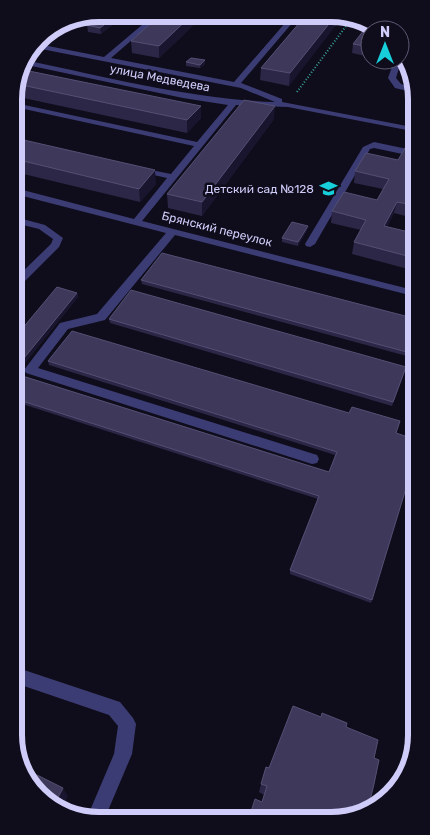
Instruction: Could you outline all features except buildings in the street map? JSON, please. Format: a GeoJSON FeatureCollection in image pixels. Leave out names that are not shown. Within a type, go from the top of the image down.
{"type":"FeatureCollection","features":[{"type":"Feature","properties":{"kind":"street"},"geometry":{"type":"LineString","coordinates":[[106,59],[150,22]]}},
{"type":"Feature","properties":{"kind":"street"},"geometry":{"type":"LineString","coordinates":[[236,85],[290,22]]}},
{"type":"Feature","properties":{"kind":"street","name":"улица Медведева"},"geometry":{"type":"LineString","coordinates":[[44,47],[236,85],[288,105]]}},
{"type":"Feature","properties":{"kind":"street","name":"улица Медведева"},"geometry":{"type":"LineString","coordinates":[[32,64],[182,96],[234,103],[288,105],[408,128]]}},
{"type":"Feature","properties":{"kind":"street"},"geometry":{"type":"LineString","coordinates":[[395,70],[392,78],[398,86],[407,89]]}},
{"type":"Feature","properties":{"kind":"street"},"geometry":{"type":"LineString","coordinates":[[137,221],[234,103]]}},
{"type":"Feature","properties":{"kind":"street"},"geometry":{"type":"LineString","coordinates":[[22,107],[200,145]]}},
{"type":"Feature","properties":{"kind":"street"},"geometry":{"type":"LineString","coordinates":[[310,244],[367,147],[374,145],[408,152]]}},
{"type":"Feature","properties":{"kind":"street"},"geometry":{"type":"LineString","coordinates":[[126,166],[173,177]]}},
{"type":"Feature","properties":{"kind":"street","name":"Брянский переулок"},"geometry":{"type":"LineString","coordinates":[[22,193],[408,292]]}},
{"type":"Feature","properties":{"kind":"street"},"geometry":{"type":"LineString","coordinates":[[22,222],[42,227],[58,238],[47,254],[22,278]]}},
{"type":"Feature","properties":{"kind":"street"},"geometry":{"type":"LineString","coordinates":[[174,231],[102,318],[64,326],[30,370],[312,459]]}},
{"type":"Feature","properties":{"kind":"street"},"geometry":{"type":"LineString","coordinates":[[22,677],[114,708],[127,724],[122,754],[98,812]]}},
{"type":"Feature","properties":{"kind":"path"},"geometry":{"type":"LineString","coordinates":[[288,105],[347,24]]}},
{"type":"Feature","properties":{"kind":"place","name":"Детский сад №128"},"geometry":{"type":"Point","coordinates":[328,189]}}]}
